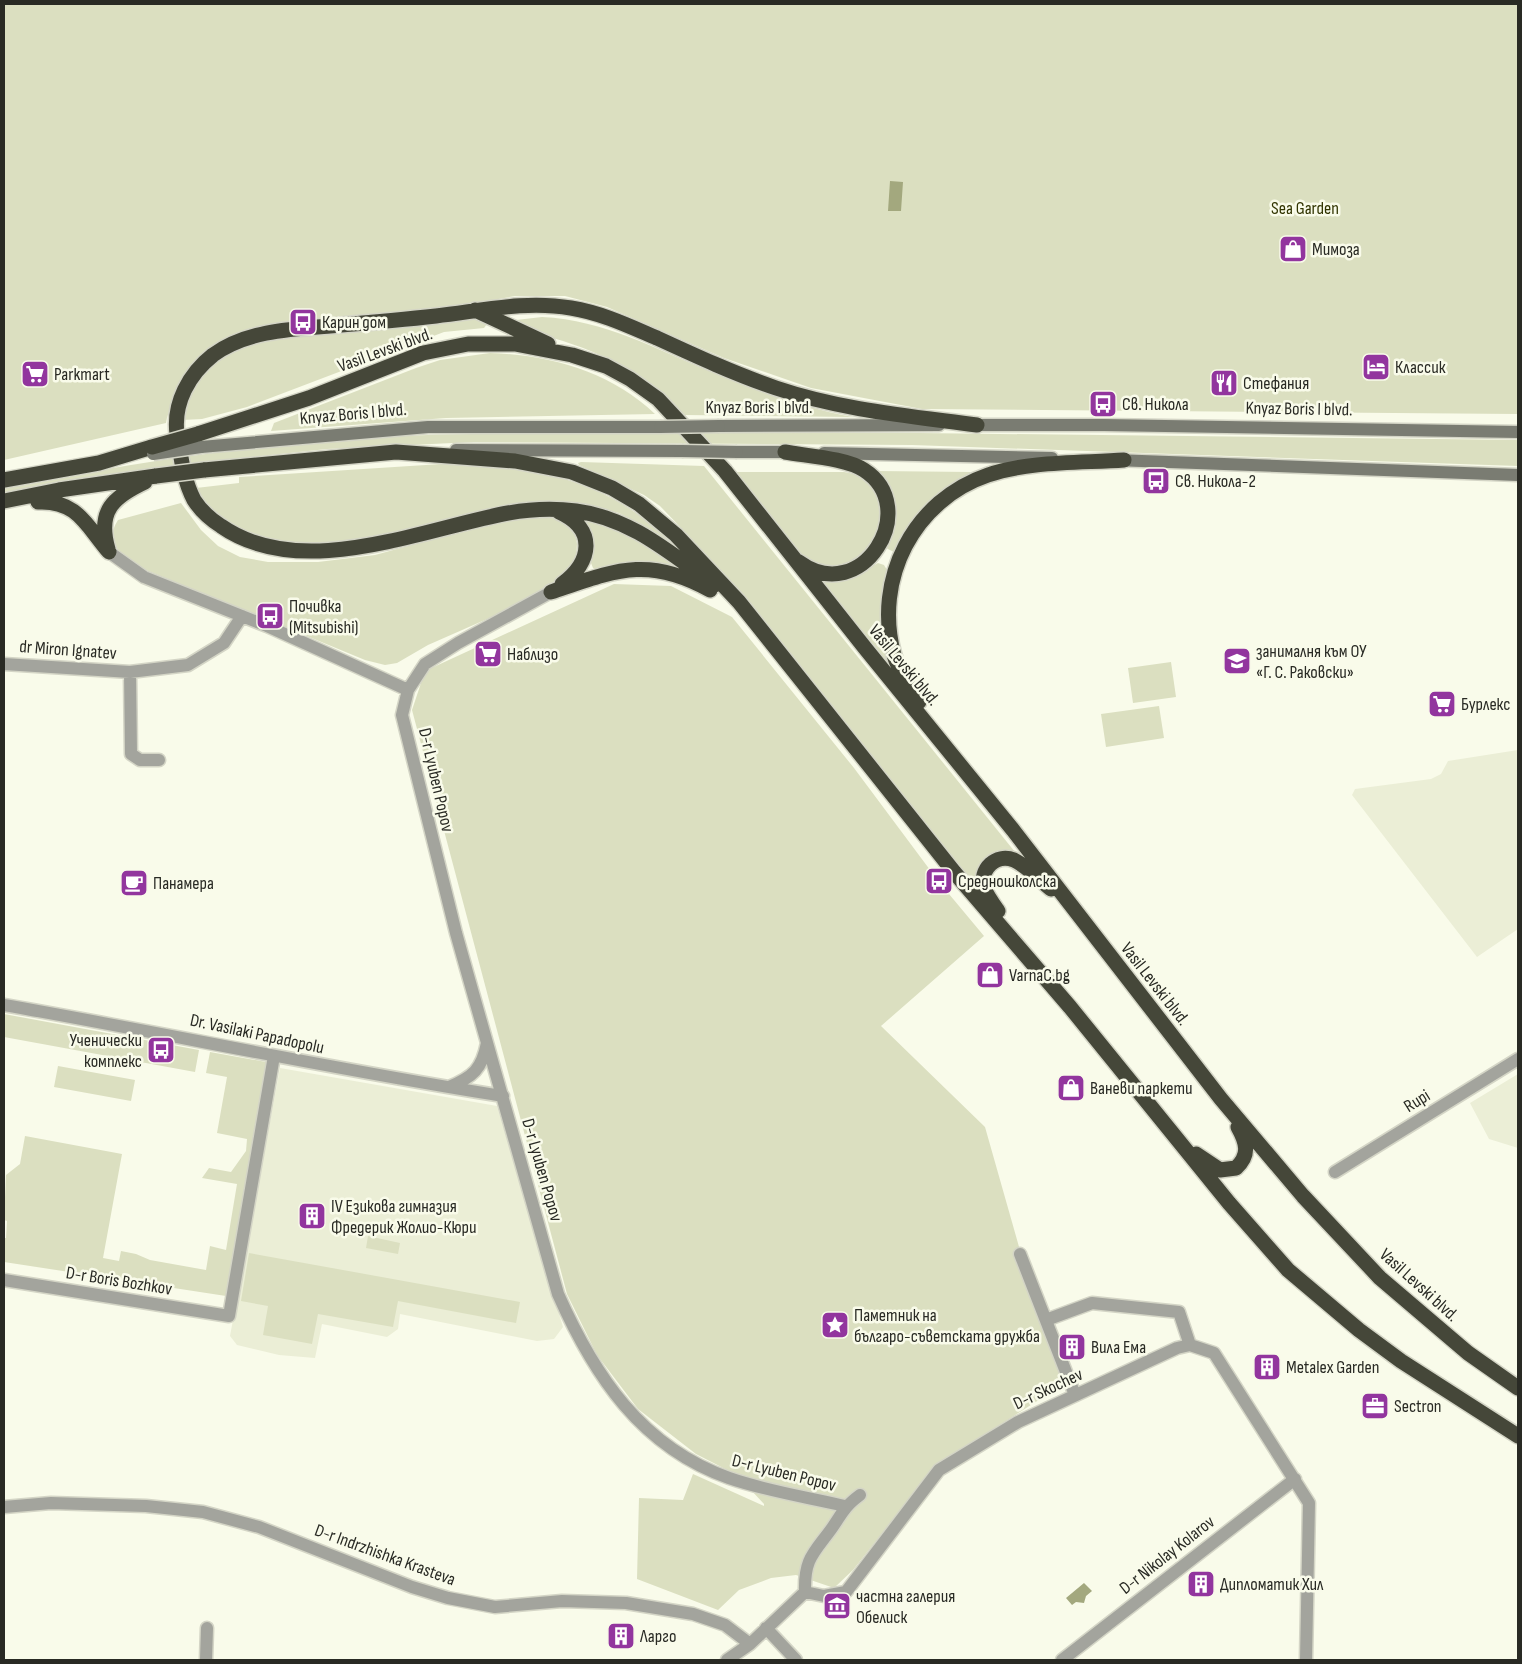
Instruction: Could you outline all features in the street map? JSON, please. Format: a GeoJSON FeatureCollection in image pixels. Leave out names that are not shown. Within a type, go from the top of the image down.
{"type":"FeatureCollection","features":[{"type":"Feature","properties":{"kind":"highway"},"geometry":{"type":"LineString","coordinates":[[739,602],[633,528],[604,516],[554,509],[507,513],[366,545],[317,550],[283,549],[245,540],[215,522],[196,503],[185,478],[176,418],[178,403],[201,366],[225,347],[255,335],[303,328],[437,316],[514,305],[534,305],[573,308],[594,313],[779,389],[828,403],[977,425]]}},
{"type":"Feature","properties":{"kind":"highway"},"geometry":{"type":"LineString","coordinates":[[475,310],[572,355]]}},
{"type":"Feature","properties":{"kind":"highway","name":"Vasil Levski blvd."},"geometry":{"type":"LineString","coordinates":[[4,480],[200,440],[423,353],[451,347],[490,343],[515,344],[572,355],[606,366],[630,379],[672,411],[726,471],[865,648],[938,736],[1221,1099],[1303,1196],[1380,1278],[1468,1353],[1518,1388]]}},
{"type":"Feature","properties":{"kind":"highway"},"geometry":{"type":"LineString","coordinates":[[4,502],[59,490],[156,476],[396,452],[531,463],[559,468],[598,482],[626,495],[659,519],[688,546],[739,602],[954,872],[1019,946],[1183,1144],[1229,1204],[1288,1270],[1359,1330],[1401,1361],[1518,1436]]}},
{"type":"Feature","properties":{"kind":"highway"},"geometry":{"type":"LineString","coordinates":[[785,452],[849,464],[864,470],[883,493],[887,511],[882,540],[876,553],[858,567],[844,572],[825,572],[809,569],[795,559]]}},
{"type":"Feature","properties":{"kind":"highway"},"geometry":{"type":"LineString","coordinates":[[938,736],[900,669],[892,643],[890,613],[892,584],[900,554],[915,528],[924,516],[946,497],[989,474],[1021,467],[1124,460]]}},
{"type":"Feature","properties":{"kind":"highway"},"geometry":{"type":"LineString","coordinates":[[109,552],[104,529],[110,506],[124,493],[156,476]]}},
{"type":"Feature","properties":{"kind":"highway"},"geometry":{"type":"LineString","coordinates":[[4,502],[55,501],[65,504],[77,514],[109,552]]}},
{"type":"Feature","properties":{"kind":"highway"},"geometry":{"type":"LineString","coordinates":[[551,592],[578,572],[586,557],[584,535],[580,525],[571,517],[554,509]]}},
{"type":"Feature","properties":{"kind":"highway"},"geometry":{"type":"LineString","coordinates":[[551,592],[612,572],[627,569],[654,570],[703,586],[727,601],[757,625]]}},
{"type":"Feature","properties":{"kind":"highway"},"geometry":{"type":"LineString","coordinates":[[1019,946],[984,888],[984,874],[993,862],[1001,859],[1016,861],[1071,906]]}},
{"type":"Feature","properties":{"kind":"highway"},"geometry":{"type":"LineString","coordinates":[[1183,1144],[1220,1170],[1236,1168],[1243,1162],[1246,1144],[1221,1099]]}},
{"type":"Feature","properties":{"kind":"main road","name":"Knyaz Boris I blvd."},"geometry":{"type":"LineString","coordinates":[[200,440],[428,427],[977,425],[1518,432]]}},
{"type":"Feature","properties":{"kind":"main road"},"geometry":{"type":"LineString","coordinates":[[396,452],[562,449],[785,452],[1124,460],[1518,475]]}},
{"type":"Feature","properties":{"kind":"street"},"geometry":{"type":"LineString","coordinates":[[109,552],[144,577],[242,616],[408,690]]}},
{"type":"Feature","properties":{"kind":"street","name":"D-r Lyuben Popov"},"geometry":{"type":"LineString","coordinates":[[551,592],[434,658],[420,670],[408,690],[402,715],[442,879],[558,1294],[593,1365],[621,1403],[662,1441],[700,1466],[745,1483],[844,1506]]}},
{"type":"Feature","properties":{"kind":"street","name":"dr Miron Ignatev"},"geometry":{"type":"LineString","coordinates":[[4,664],[130,672],[188,665],[224,643],[242,616]]}},
{"type":"Feature","properties":{"kind":"street","name":"dr Miron Ignatev"},"geometry":{"type":"LineString","coordinates":[[130,672],[131,754],[140,760],[159,760]]}},
{"type":"Feature","properties":{"kind":"street","name":"Dr. Vasilaki Papadopolu"},"geometry":{"type":"LineString","coordinates":[[4,1004],[163,1032],[274,1056],[503,1096]]}},
{"type":"Feature","properties":{"kind":"street"},"geometry":{"type":"LineString","coordinates":[[448,1087],[465,1080],[483,1062],[487,1040]]}},
{"type":"Feature","properties":{"kind":"street","name":"D-r Boris Bozhkov"},"geometry":{"type":"LineString","coordinates":[[4,1280],[228,1316],[274,1056]]}},
{"type":"Feature","properties":{"kind":"street","name":"Rupi"},"geometry":{"type":"LineString","coordinates":[[1335,1172],[1518,1058]]}},
{"type":"Feature","properties":{"kind":"street"},"geometry":{"type":"LineString","coordinates":[[1020,1254],[1075,1395]]}},
{"type":"Feature","properties":{"kind":"street"},"geometry":{"type":"LineString","coordinates":[[1046,1320],[1092,1303],[1179,1312],[1190,1345],[1214,1353],[1309,1503],[1306,1660]]}},
{"type":"Feature","properties":{"kind":"street","name":"D-r Skochev"},"geometry":{"type":"LineString","coordinates":[[805,1592],[824,1596],[846,1592],[938,1470],[1018,1422],[1177,1348],[1190,1345]]}},
{"type":"Feature","properties":{"kind":"street","name":"D-r Nikolay Kolarov"},"geometry":{"type":"LineString","coordinates":[[1062,1660],[1295,1479]]}},
{"type":"Feature","properties":{"kind":"street"},"geometry":{"type":"LineString","coordinates":[[727,1660],[750,1644],[805,1592],[804,1575],[812,1552],[832,1528],[844,1506],[860,1495]]}},
{"type":"Feature","properties":{"kind":"street","name":"D-r Indrzhishka Krasteva"},"geometry":{"type":"LineString","coordinates":[[4,1507],[51,1503],[146,1506],[203,1512],[259,1527],[412,1587],[448,1598],[495,1607],[562,1601],[626,1603],[693,1614],[725,1625],[750,1644]]}},
{"type":"Feature","properties":{"kind":"street"},"geometry":{"type":"LineString","coordinates":[[206,1660],[207,1628]]}},
{"type":"Feature","properties":{"kind":"street"},"geometry":{"type":"LineString","coordinates":[[766,1628],[796,1660]]}},
{"type":"Feature","properties":{"kind":"shaded area"},"geometry":{"type":"Polygon","coordinates":[[[890,181],[903,182],[901,211],[888,211],[890,181]]]}},
{"type":"Feature","properties":{"kind":"shaded area"},"geometry":{"type":"Polygon","coordinates":[[[1518,750],[1518,929],[1477,957],[1352,795],[1355,789],[1431,779],[1441,774],[1448,761],[1518,750]]]}},
{"type":"Feature","properties":{"kind":"shaded area"},"geometry":{"type":"Polygon","coordinates":[[[280,1068],[497,1106],[563,1327],[554,1339],[537,1341],[400,1314],[398,1329],[387,1337],[322,1324],[315,1358],[279,1355],[237,1345],[230,1336],[280,1068]]]}},
{"type":"Feature","properties":{"kind":"shaded area"},"geometry":{"type":"Polygon","coordinates":[[[1518,1074],[1518,1148],[1489,1139],[1470,1103],[1518,1074]]]}},
{"type":"Feature","properties":{"kind":"shaded area"},"geometry":{"type":"Polygon","coordinates":[[[1084,1583],[1092,1591],[1086,1596],[1084,1603],[1076,1602],[1072,1605],[1066,1598],[1084,1583]]]}},
{"type":"Feature","properties":{"kind":"green space","name":"Sea Garden"},"geometry":{"type":"Polygon","coordinates":[[[4,4],[1518,4],[1518,414],[922,409],[811,388],[724,358],[607,307],[565,296],[515,296],[441,309],[250,329],[218,343],[202,357],[177,394],[166,423],[4,460],[4,4]]]}},
{"type":"Feature","properties":{"kind":"green space"},"geometry":{"type":"Polygon","coordinates":[[[542,317],[565,319],[608,330],[650,345],[763,392],[817,409],[853,417],[685,415],[642,379],[618,364],[573,344],[512,326],[512,323],[516,320],[542,317]]]}},
{"type":"Feature","properties":{"kind":"green space"},"geometry":{"type":"Polygon","coordinates":[[[481,319],[487,324],[484,328],[444,332],[247,407],[202,419],[182,420],[188,402],[204,374],[225,356],[255,344],[273,338],[481,319]]]}},
{"type":"Feature","properties":{"kind":"green space"},"geometry":{"type":"Polygon","coordinates":[[[490,353],[535,357],[579,368],[619,387],[638,399],[655,414],[446,418],[271,431],[274,423],[416,368],[440,360],[490,353]]]}},
{"type":"Feature","properties":{"kind":"green space"},"geometry":{"type":"Polygon","coordinates":[[[565,433],[920,433],[1518,440],[1518,466],[912,445],[474,442],[327,449],[193,463],[4,495],[4,488],[117,467],[269,446],[339,439],[404,436],[565,433]]]}},
{"type":"Feature","properties":{"kind":"green space"},"geometry":{"type":"Polygon","coordinates":[[[457,463],[533,472],[558,477],[581,485],[604,494],[627,507],[664,534],[676,548],[640,524],[619,513],[586,505],[543,502],[504,505],[355,542],[294,546],[233,532],[204,503],[196,488],[239,483],[239,477],[457,463]]]}},
{"type":"Feature","properties":{"kind":"green space"},"geometry":{"type":"Polygon","coordinates":[[[578,463],[704,466],[1015,852],[998,852],[986,858],[978,869],[975,886],[747,602],[686,533],[660,506],[644,495],[579,465],[578,463]]]}},
{"type":"Feature","properties":{"kind":"green space"},"geometry":{"type":"Polygon","coordinates":[[[876,471],[971,472],[927,506],[911,525],[894,552],[884,547],[884,485],[876,471]]]}},
{"type":"Feature","properties":{"kind":"green space"},"geometry":{"type":"Polygon","coordinates":[[[735,472],[844,472],[864,480],[876,495],[880,513],[876,533],[867,551],[851,563],[831,568],[804,560],[735,477],[735,472]]]}},
{"type":"Feature","properties":{"kind":"green space"},"geometry":{"type":"Polygon","coordinates":[[[181,503],[201,530],[218,546],[240,557],[268,562],[318,562],[375,555],[492,523],[533,515],[555,517],[569,525],[575,534],[577,544],[576,558],[568,573],[503,612],[428,645],[397,663],[385,665],[365,660],[134,565],[122,556],[114,546],[112,534],[118,520],[181,503]]]}},
{"type":"Feature","properties":{"kind":"green space"},"geometry":{"type":"Polygon","coordinates":[[[582,519],[613,524],[656,547],[676,569],[626,564],[597,570],[593,568],[591,563],[592,550],[582,519]]]}},
{"type":"Feature","properties":{"kind":"green space"},"geometry":{"type":"Polygon","coordinates":[[[878,563],[884,565],[887,570],[882,618],[890,665],[888,667],[822,583],[825,579],[852,575],[878,563]]]}},
{"type":"Feature","properties":{"kind":"green space"},"geometry":{"type":"Polygon","coordinates":[[[614,584],[671,586],[732,617],[854,768],[939,882],[984,936],[881,1026],[985,1127],[1025,1268],[1070,1380],[935,1466],[853,1570],[834,1588],[796,1575],[771,1578],[739,1590],[718,1610],[637,1579],[639,1498],[683,1500],[693,1474],[764,1506],[764,1504],[737,1475],[696,1454],[638,1409],[597,1355],[567,1294],[412,710],[425,671],[614,584]]]}},
{"type":"Feature","properties":{"kind":"green space"},"geometry":{"type":"Polygon","coordinates":[[[1171,662],[1176,697],[1133,703],[1128,668],[1171,662]]]}},
{"type":"Feature","properties":{"kind":"green space"},"geometry":{"type":"Polygon","coordinates":[[[1159,706],[1164,738],[1106,747],[1101,714],[1159,706]]]}},
{"type":"Feature","properties":{"kind":"green space"},"geometry":{"type":"Polygon","coordinates":[[[4,1014],[199,1050],[195,1072],[4,1037],[4,1014]]]}},
{"type":"Feature","properties":{"kind":"green space"},"geometry":{"type":"Polygon","coordinates":[[[210,1052],[266,1062],[226,1296],[4,1262],[4,1238],[6,1238],[7,1221],[4,1220],[6,1175],[20,1164],[25,1136],[122,1154],[103,1258],[119,1261],[121,1251],[136,1254],[150,1260],[206,1270],[210,1246],[226,1250],[237,1184],[202,1178],[209,1168],[231,1172],[246,1151],[247,1139],[217,1133],[227,1077],[206,1073],[210,1052]]]}},
{"type":"Feature","properties":{"kind":"green space"},"geometry":{"type":"Polygon","coordinates":[[[58,1066],[135,1080],[131,1101],[54,1087],[58,1066]]]}},
{"type":"Feature","properties":{"kind":"green space"},"geometry":{"type":"Polygon","coordinates":[[[368,1236],[400,1243],[398,1254],[366,1248],[368,1236]]]}},
{"type":"Feature","properties":{"kind":"green space"},"geometry":{"type":"Polygon","coordinates":[[[249,1253],[520,1302],[516,1323],[398,1301],[393,1327],[318,1314],[312,1344],[263,1335],[268,1306],[241,1301],[249,1253]]]}},
{"type":"Feature","properties":{"kind":"place","name":"Мимоза"},"geometry":{"type":"Point","coordinates":[1293,249]}},
{"type":"Feature","properties":{"kind":"place","name":"Карин дом"},"geometry":{"type":"Point","coordinates":[303,322]}},
{"type":"Feature","properties":{"kind":"place","name":"Классик"},"geometry":{"type":"Point","coordinates":[1376,367]}},
{"type":"Feature","properties":{"kind":"place","name":"Parkmart"},"geometry":{"type":"Point","coordinates":[35,374]}},
{"type":"Feature","properties":{"kind":"place","name":"Стефания"},"geometry":{"type":"Point","coordinates":[1224,383]}},
{"type":"Feature","properties":{"kind":"place","name":"Св. Никола"},"geometry":{"type":"Point","coordinates":[1103,404]}},
{"type":"Feature","properties":{"kind":"place","name":"Св. Никола-2"},"geometry":{"type":"Point","coordinates":[1156,481]}},
{"type":"Feature","properties":{"kind":"place","name":"Почивка (Mitsubishi)"},"geometry":{"type":"Point","coordinates":[270,616]}},
{"type":"Feature","properties":{"kind":"place","name":"Наблизо"},"geometry":{"type":"Point","coordinates":[488,654]}},
{"type":"Feature","properties":{"kind":"place","name":"занималня към ОУ «Г. С. Раковски»"},"geometry":{"type":"Point","coordinates":[1237,661]}},
{"type":"Feature","properties":{"kind":"place","name":"Бурлекс"},"geometry":{"type":"Point","coordinates":[1442,704]}},
{"type":"Feature","properties":{"kind":"place","name":"Средношколска"},"geometry":{"type":"Point","coordinates":[939,881]}},
{"type":"Feature","properties":{"kind":"place","name":"Панамера"},"geometry":{"type":"Point","coordinates":[134,883]}},
{"type":"Feature","properties":{"kind":"place","name":"VarnaC.bg"},"geometry":{"type":"Point","coordinates":[990,975]}},
{"type":"Feature","properties":{"kind":"place","name":"Ученически комплекс"},"geometry":{"type":"Point","coordinates":[161,1050]}},
{"type":"Feature","properties":{"kind":"place","name":"Ваневи паркети"},"geometry":{"type":"Point","coordinates":[1071,1088]}},
{"type":"Feature","properties":{"kind":"place","name":"IV Езикова гимназия Фредерик Жолио-Кюри"},"geometry":{"type":"Point","coordinates":[312,1216]}},
{"type":"Feature","properties":{"kind":"place","name":"Паметник на българо-съветската дружба"},"geometry":{"type":"Point","coordinates":[835,1325]}},
{"type":"Feature","properties":{"kind":"place","name":"Вила Ема"},"geometry":{"type":"Point","coordinates":[1072,1347]}},
{"type":"Feature","properties":{"kind":"place","name":"Metalex Garden"},"geometry":{"type":"Point","coordinates":[1267,1367]}},
{"type":"Feature","properties":{"kind":"place","name":"Sectron"},"geometry":{"type":"Point","coordinates":[1375,1406]}},
{"type":"Feature","properties":{"kind":"place","name":"Дипломатик Хил"},"geometry":{"type":"Point","coordinates":[1201,1584]}},
{"type":"Feature","properties":{"kind":"place","name":"частна галерия Обелиск"},"geometry":{"type":"Point","coordinates":[837,1606]}},
{"type":"Feature","properties":{"kind":"place","name":"Ларго"},"geometry":{"type":"Point","coordinates":[621,1636]}}]}
